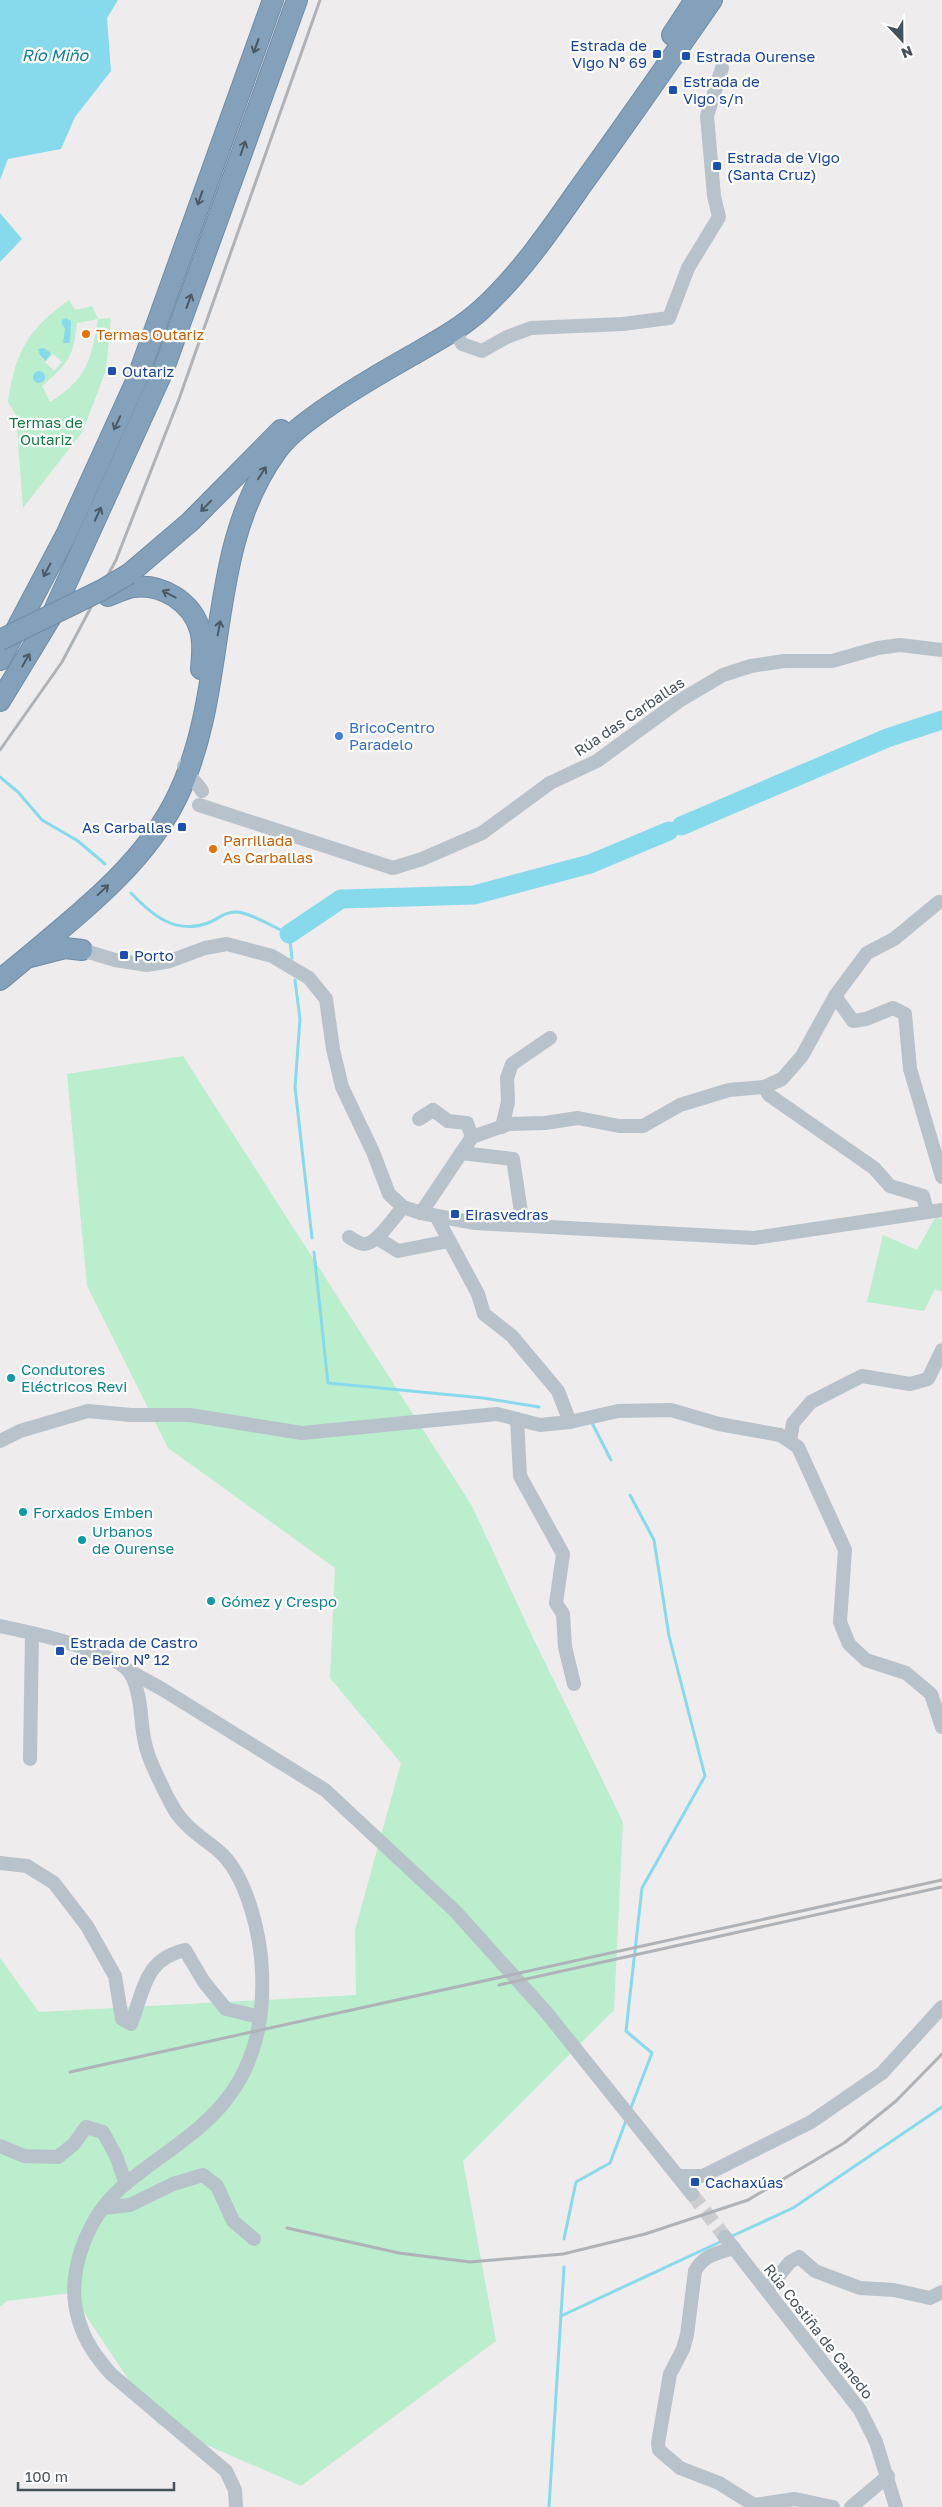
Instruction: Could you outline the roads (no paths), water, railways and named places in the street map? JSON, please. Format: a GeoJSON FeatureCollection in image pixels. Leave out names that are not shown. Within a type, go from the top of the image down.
{"type":"FeatureCollection","features":[{"type":"Feature","properties":{"kind":"highway"},"geometry":{"type":"LineString","coordinates":[[0,660],[66,535],[137,379],[273,0]]}},
{"type":"Feature","properties":{"kind":"highway"},"geometry":{"type":"LineString","coordinates":[[0,701],[51,616],[163,371],[297,0]]}},
{"type":"Feature","properties":{"kind":"highway"},"geometry":{"type":"LineString","coordinates":[[0,640],[102,590],[129,574],[190,522],[269,440],[315,401],[432,334],[463,313],[498,282],[542,230],[691,10],[705,0]]}},
{"type":"Feature","properties":{"kind":"highway"},"geometry":{"type":"LineString","coordinates":[[184,767],[194,752],[206,706],[232,550],[240,519],[254,485],[278,449],[304,423],[352,389],[455,331],[482,308],[527,262],[691,10],[712,0]]}},
{"type":"Feature","properties":{"kind":"highway"},"geometry":{"type":"LineString","coordinates":[[0,640],[51,623],[108,596],[134,587],[161,590],[185,604],[198,623],[202,646],[201,670],[184,767],[170,810],[136,860],[26,958],[2,974]]}},
{"type":"Feature","properties":{"kind":"highway"},"geometry":{"type":"LineString","coordinates":[[67,923],[66,933],[68,939],[82,950]]}},
{"type":"Feature","properties":{"kind":"highway"},"geometry":{"type":"LineString","coordinates":[[26,958],[65,948],[82,950]]}},
{"type":"Feature","properties":{"kind":"street"},"geometry":{"type":"LineString","coordinates":[[455,331],[462,344],[482,351],[507,337],[531,328],[622,324],[669,318],[688,268],[719,218],[714,196],[708,116],[722,68]]}},
{"type":"Feature","properties":{"kind":"street","name":"Rúa das Carballas"},"geometry":{"type":"LineString","coordinates":[[199,805],[393,868],[422,859],[482,833],[550,783],[597,761],[679,701],[723,675],[751,666],[784,661],[838,659],[878,648],[900,645],[942,650]]}},
{"type":"Feature","properties":{"kind":"street"},"geometry":{"type":"LineString","coordinates":[[184,767],[202,791]]}},
{"type":"Feature","properties":{"kind":"street"},"geometry":{"type":"LineString","coordinates":[[421,1213],[472,1137],[502,1127],[578,1118],[619,1126],[643,1126],[680,1105],[729,1090],[764,1087],[782,1079],[802,1056],[835,996],[867,953],[894,939],[940,902]]}},
{"type":"Feature","properties":{"kind":"street"},"geometry":{"type":"LineString","coordinates":[[82,950],[115,960],[147,966],[170,961],[205,948],[227,944],[272,956],[309,978],[326,999],[333,1049],[342,1087],[373,1152],[389,1194],[403,1207],[421,1213],[475,1223],[754,1238],[942,1210]]}},
{"type":"Feature","properties":{"kind":"street"},"geometry":{"type":"LineString","coordinates":[[835,996],[853,1021],[866,1019],[893,1008],[906,1014],[910,1069],[942,1177]]}},
{"type":"Feature","properties":{"kind":"street"},"geometry":{"type":"LineString","coordinates":[[502,1127],[508,1102],[507,1078],[512,1064],[550,1038]]}},
{"type":"Feature","properties":{"kind":"street"},"geometry":{"type":"LineString","coordinates":[[764,1087],[769,1095],[874,1168],[890,1186],[923,1196],[928,1211]]}},
{"type":"Feature","properties":{"kind":"street"},"geometry":{"type":"LineString","coordinates":[[419,1119],[433,1110],[448,1121],[467,1122],[472,1137]]}},
{"type":"Feature","properties":{"kind":"street"},"geometry":{"type":"LineString","coordinates":[[461,1154],[513,1159],[522,1226]]}},
{"type":"Feature","properties":{"kind":"street"},"geometry":{"type":"LineString","coordinates":[[349,1238],[362,1244],[370,1244],[403,1207]]}},
{"type":"Feature","properties":{"kind":"street"},"geometry":{"type":"LineString","coordinates":[[436,1216],[478,1294],[484,1314],[512,1336],[558,1391],[570,1422]]}},
{"type":"Feature","properties":{"kind":"street"},"geometry":{"type":"LineString","coordinates":[[377,1238],[398,1251],[449,1240]]}},
{"type":"Feature","properties":{"kind":"street"},"geometry":{"type":"LineString","coordinates":[[790,1441],[793,1423],[811,1402],[862,1376],[910,1384],[928,1379],[942,1350]]}},
{"type":"Feature","properties":{"kind":"street"},"geometry":{"type":"LineString","coordinates":[[0,1441],[20,1431],[88,1411],[131,1415],[190,1415],[302,1433],[497,1414],[540,1425],[570,1422],[618,1410],[671,1410],[719,1424],[780,1434],[798,1447],[845,1550],[840,1622],[849,1644],[866,1660],[906,1673],[931,1694],[942,1727]]}},
{"type":"Feature","properties":{"kind":"street"},"geometry":{"type":"LineString","coordinates":[[517,1419],[520,1476],[563,1554],[556,1603],[563,1614],[565,1647],[574,1684]]}},
{"type":"Feature","properties":{"kind":"street"},"geometry":{"type":"LineString","coordinates":[[0,1626],[66,1640],[118,1662],[129,1671],[162,1689],[325,1790],[456,1911],[546,2012],[692,2194]]}},
{"type":"Feature","properties":{"kind":"street"},"geometry":{"type":"LineString","coordinates":[[30,1759],[32,1633]]}},
{"type":"Feature","properties":{"kind":"street"},"geometry":{"type":"LineString","coordinates":[[129,1671],[138,1695],[144,1742],[151,1763],[174,1809],[184,1823],[224,1856],[244,1886],[256,1930],[262,1971],[259,2031],[251,2056],[226,2101],[214,2115],[126,2184],[103,2208],[86,2236],[77,2270],[74,2295],[78,2319],[85,2338],[96,2357],[111,2374],[226,2471],[236,2490],[236,2507]]}},
{"type":"Feature","properties":{"kind":"street"},"geometry":{"type":"LineString","coordinates":[[0,1864],[27,1866],[54,1882],[87,1926],[115,1976],[122,2019],[131,2024],[146,1977],[168,1954],[185,1950],[204,1982],[226,2009],[260,2017]]}},
{"type":"Feature","properties":{"kind":"street"},"geometry":{"type":"LineString","coordinates":[[678,2176],[703,2176],[811,2122],[882,2073],[942,2007]]}},
{"type":"Feature","properties":{"kind":"street"},"geometry":{"type":"LineString","coordinates":[[0,2146],[24,2156],[58,2157],[74,2144],[86,2127],[103,2132],[116,2156],[126,2184]]}},
{"type":"Feature","properties":{"kind":"street"},"geometry":{"type":"LineString","coordinates":[[103,2208],[130,2205],[173,2184],[203,2175],[217,2186],[233,2221],[254,2239]]}},
{"type":"Feature","properties":{"kind":"street","name":"Rúa Costiña de Canedo"},"geometry":{"type":"LineString","coordinates":[[833,2507],[795,2499],[754,2505],[719,2483],[684,2471],[659,2450],[658,2443],[670,2374],[683,2349],[687,2335],[695,2271],[700,2262],[729,2242],[860,2410],[876,2442],[896,2507]]}},
{"type":"Feature","properties":{"kind":"street"},"geometry":{"type":"LineString","coordinates":[[766,2290],[790,2262],[799,2257],[815,2272],[860,2288],[894,2290],[930,2298],[942,2292]]}},
{"type":"Feature","properties":{"kind":"street"},"geometry":{"type":"LineString","coordinates":[[850,2507],[888,2476]]}},
{"type":"Feature","properties":{"kind":"water","name":"Río Miño"},"geometry":{"type":"Polygon","coordinates":[[[0,0],[118,0],[107,18],[111,71],[75,117],[61,149],[8,159],[0,180],[0,0]]]}},
{"type":"Feature","properties":{"kind":"water"},"geometry":{"type":"Polygon","coordinates":[[[0,213],[22,239],[0,262],[0,213]]]}},
{"type":"Feature","properties":{"kind":"water"},"geometry":{"type":"Polygon","coordinates":[[[66,318],[71,321],[70,343],[63,343],[65,329],[62,320],[66,318]]]}},
{"type":"Feature","properties":{"kind":"water"},"geometry":{"type":"Polygon","coordinates":[[[44,348],[51,353],[46,361],[40,355],[38,349],[44,348]]]}},
{"type":"Feature","properties":{"kind":"water"},"geometry":{"type":"Polygon","coordinates":[[[37,371],[41,371],[45,377],[41,383],[37,383],[33,379],[33,375],[37,371]]]}},
{"type":"Feature","properties":{"kind":"waterway"},"geometry":{"type":"LineString","coordinates":[[681,826],[887,738],[942,720]]}},
{"type":"Feature","properties":{"kind":"waterway"},"geometry":{"type":"LineString","coordinates":[[0,777],[18,792],[42,820],[78,841],[105,864]]}},
{"type":"Feature","properties":{"kind":"waterway"},"geometry":{"type":"LineString","coordinates":[[289,934],[341,899],[474,895],[590,864],[669,831]]}},
{"type":"Feature","properties":{"kind":"waterway"},"geometry":{"type":"LineString","coordinates":[[131,893],[147,909],[175,925],[196,926],[208,923],[224,914],[232,912],[255,917],[289,934],[292,958]]}},
{"type":"Feature","properties":{"kind":"waterway"},"geometry":{"type":"LineString","coordinates":[[295,980],[300,1019],[295,1087],[312,1238]]}},
{"type":"Feature","properties":{"kind":"waterway"},"geometry":{"type":"LineString","coordinates":[[314,1252],[328,1383],[483,1398],[539,1407]]}},
{"type":"Feature","properties":{"kind":"waterway"},"geometry":{"type":"LineString","coordinates":[[591,1421],[611,1460]]}},
{"type":"Feature","properties":{"kind":"waterway"},"geometry":{"type":"LineString","coordinates":[[630,1495],[654,1540],[669,1636],[705,1776],[642,1888],[626,2031],[652,2053],[630,2110]]}},
{"type":"Feature","properties":{"kind":"waterway"},"geometry":{"type":"LineString","coordinates":[[730,2237],[793,2208],[942,2107]]}},
{"type":"Feature","properties":{"kind":"waterway"},"geometry":{"type":"LineString","coordinates":[[564,2239],[576,2182],[610,2163],[627,2118]]}},
{"type":"Feature","properties":{"kind":"waterway"},"geometry":{"type":"LineString","coordinates":[[561,2316],[722,2241]]}},
{"type":"Feature","properties":{"kind":"waterway"},"geometry":{"type":"LineString","coordinates":[[549,2507],[564,2267]]}},
{"type":"Feature","properties":{"kind":"tunnel"},"geometry":{"type":"LineString","coordinates":[[692,2194],[725,2237]]}},
{"type":"Feature","properties":{"kind":"railway"},"geometry":{"type":"LineString","coordinates":[[0,750],[62,662],[116,560],[179,399],[320,0]]}},
{"type":"Feature","properties":{"kind":"railway"},"geometry":{"type":"LineString","coordinates":[[70,2072],[942,1880]]}},
{"type":"Feature","properties":{"kind":"railway"},"geometry":{"type":"LineString","coordinates":[[499,1985],[942,1887]]}},
{"type":"Feature","properties":{"kind":"railway"},"geometry":{"type":"LineString","coordinates":[[287,2228],[399,2253],[470,2262],[563,2254],[645,2234],[748,2200],[844,2143],[896,2101],[942,2054]]}},
{"type":"Feature","properties":{"kind":"place","name":"Estrada de Vigo Nº 69"},"geometry":{"type":"Point","coordinates":[657,54]}},
{"type":"Feature","properties":{"kind":"place","name":"Estrada Ourense"},"geometry":{"type":"Point","coordinates":[686,56]}},
{"type":"Feature","properties":{"kind":"place","name":"Estrada de Vigo s/n"},"geometry":{"type":"Point","coordinates":[673,90]}},
{"type":"Feature","properties":{"kind":"place","name":"Estrada de Vigo (Santa Cruz)"},"geometry":{"type":"Point","coordinates":[717,166]}},
{"type":"Feature","properties":{"kind":"place","name":"Termas Outariz"},"geometry":{"type":"Point","coordinates":[86,334]}},
{"type":"Feature","properties":{"kind":"place","name":"Outariz"},"geometry":{"type":"Point","coordinates":[112,371]}},
{"type":"Feature","properties":{"kind":"place","name":"BricoCentro Paradelo"},"geometry":{"type":"Point","coordinates":[339,736]}},
{"type":"Feature","properties":{"kind":"place","name":"As Carballas"},"geometry":{"type":"Point","coordinates":[182,827]}},
{"type":"Feature","properties":{"kind":"place","name":"Parrillada As Carballas"},"geometry":{"type":"Point","coordinates":[213,849]}},
{"type":"Feature","properties":{"kind":"place","name":"Porto"},"geometry":{"type":"Point","coordinates":[124,955]}},
{"type":"Feature","properties":{"kind":"place","name":"Eirasvedras"},"geometry":{"type":"Point","coordinates":[455,1214]}},
{"type":"Feature","properties":{"kind":"place","name":"Condutores Eléctricos Revi"},"geometry":{"type":"Point","coordinates":[11,1378]}},
{"type":"Feature","properties":{"kind":"place","name":"Forxados Emben"},"geometry":{"type":"Point","coordinates":[23,1512]}},
{"type":"Feature","properties":{"kind":"place","name":"Urbanos de Ourense"},"geometry":{"type":"Point","coordinates":[82,1540]}},
{"type":"Feature","properties":{"kind":"place","name":"Gómez y Crespo"},"geometry":{"type":"Point","coordinates":[211,1601]}},
{"type":"Feature","properties":{"kind":"place","name":"Estrada de Castro de Beiro Nº 12"},"geometry":{"type":"Point","coordinates":[60,1651]}},
{"type":"Feature","properties":{"kind":"place","name":"Cachaxúas"},"geometry":{"type":"Point","coordinates":[695,2182]}},
{"type":"Feature","properties":{"kind":"park label","name":"Termas de Outariz"},"geometry":{"type":"Point","coordinates":[46,430]}}]}
